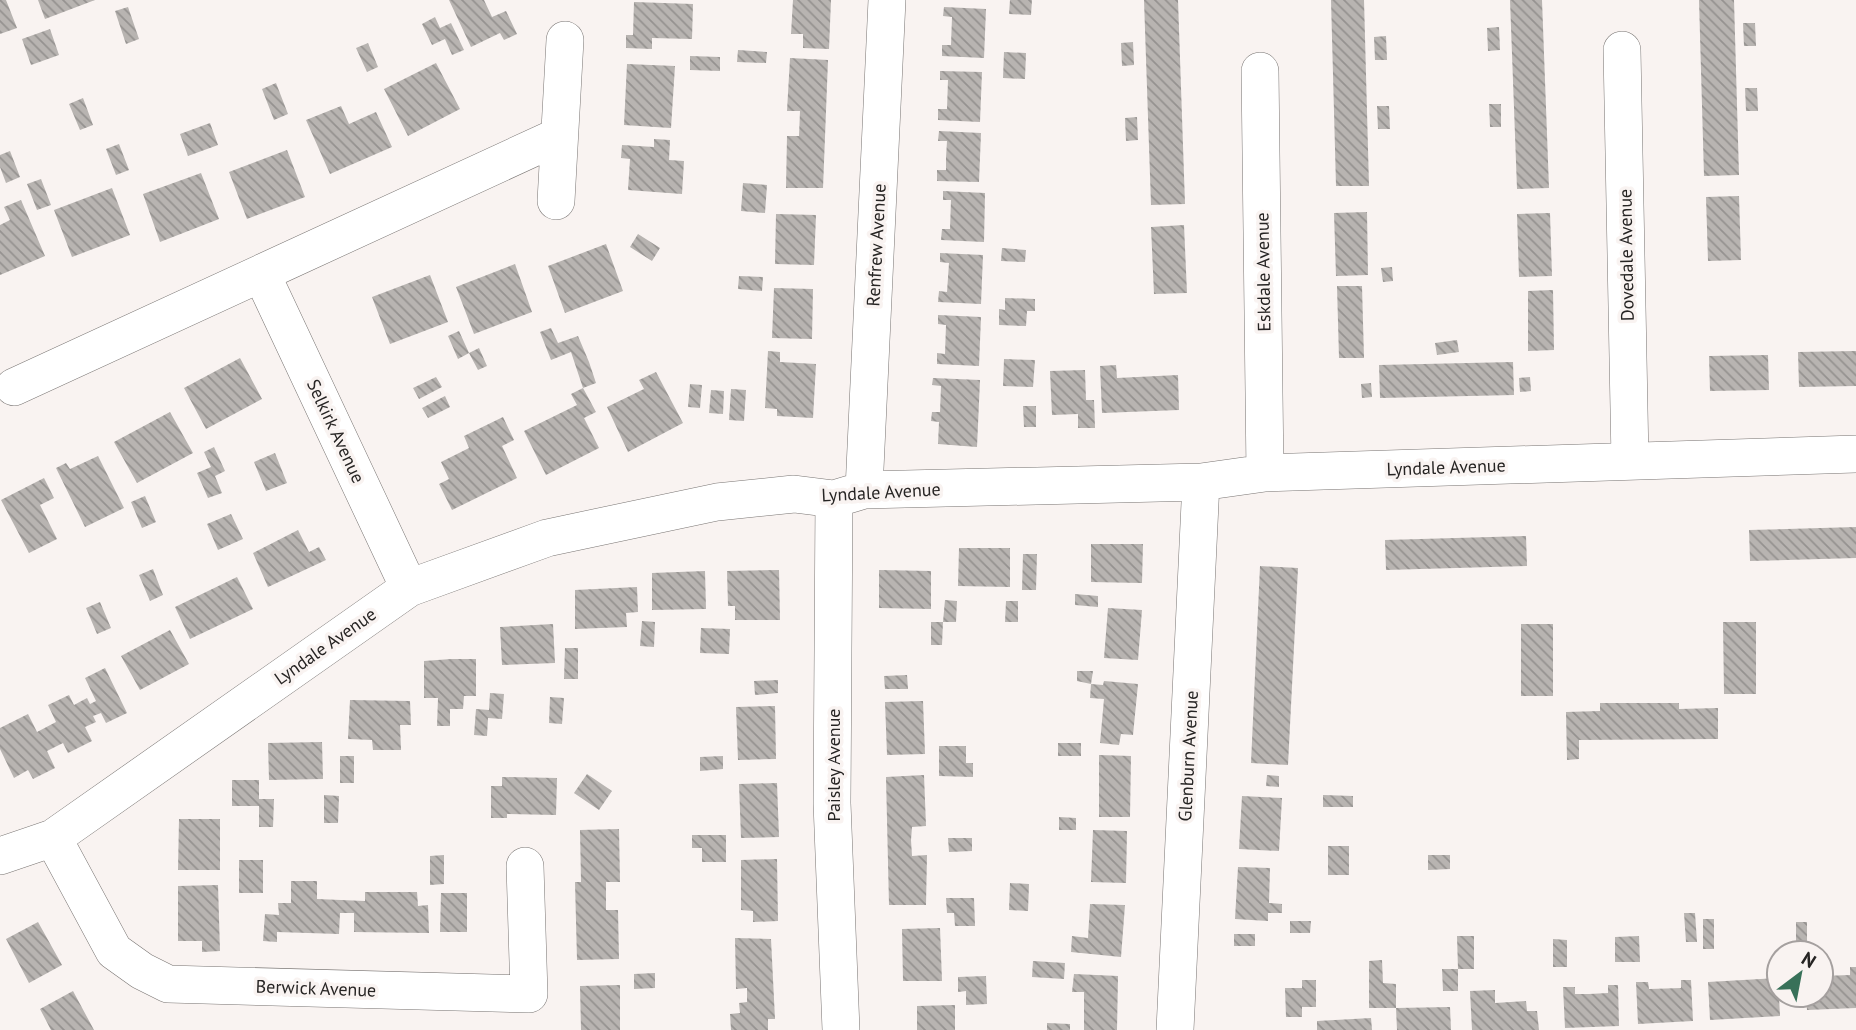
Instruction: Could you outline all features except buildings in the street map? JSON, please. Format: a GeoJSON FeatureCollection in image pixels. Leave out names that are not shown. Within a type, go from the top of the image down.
{"type":"FeatureCollection","features":[{"type":"Feature","properties":{"kind":"street","name":"Renfrew Avenue"},"geometry":{"type":"LineString","coordinates":[[849,495],[887,0]]}},
{"type":"Feature","properties":{"kind":"street"},"geometry":{"type":"LineString","coordinates":[[556,201],[565,40]]}},
{"type":"Feature","properties":{"kind":"street","name":"Dovedale Avenue"},"geometry":{"type":"LineString","coordinates":[[1622,50],[1630,460]]}},
{"type":"Feature","properties":{"kind":"street","name":"Eskdale Avenue"},"geometry":{"type":"LineString","coordinates":[[1260,71],[1265,473]]}},
{"type":"Feature","properties":{"kind":"street"},"geometry":{"type":"LineString","coordinates":[[14,387],[559,136]]}},
{"type":"Feature","properties":{"kind":"street","name":"Selkirk Avenue"},"geometry":{"type":"LineString","coordinates":[[262,275],[409,588]]}},
{"type":"Feature","properties":{"kind":"street","name":"Lyndale Avenue"},"geometry":{"type":"LineString","coordinates":[[0,856],[53,838],[409,588],[547,538],[704,505],[794,494],[849,495],[1201,482],[1265,473],[1856,454]]}},
{"type":"Feature","properties":{"kind":"street","name":"Glenburn Avenue"},"geometry":{"type":"LineString","coordinates":[[1175,1030],[1201,482]]}},
{"type":"Feature","properties":{"kind":"street","name":"Paisley Avenue"},"geometry":{"type":"LineString","coordinates":[[841,1030],[832,803],[849,495]]}},
{"type":"Feature","properties":{"kind":"street","name":"Berwick Avenue"},"geometry":{"type":"LineString","coordinates":[[53,838],[114,951],[142,971],[169,984],[529,994],[525,866]]}}]}
